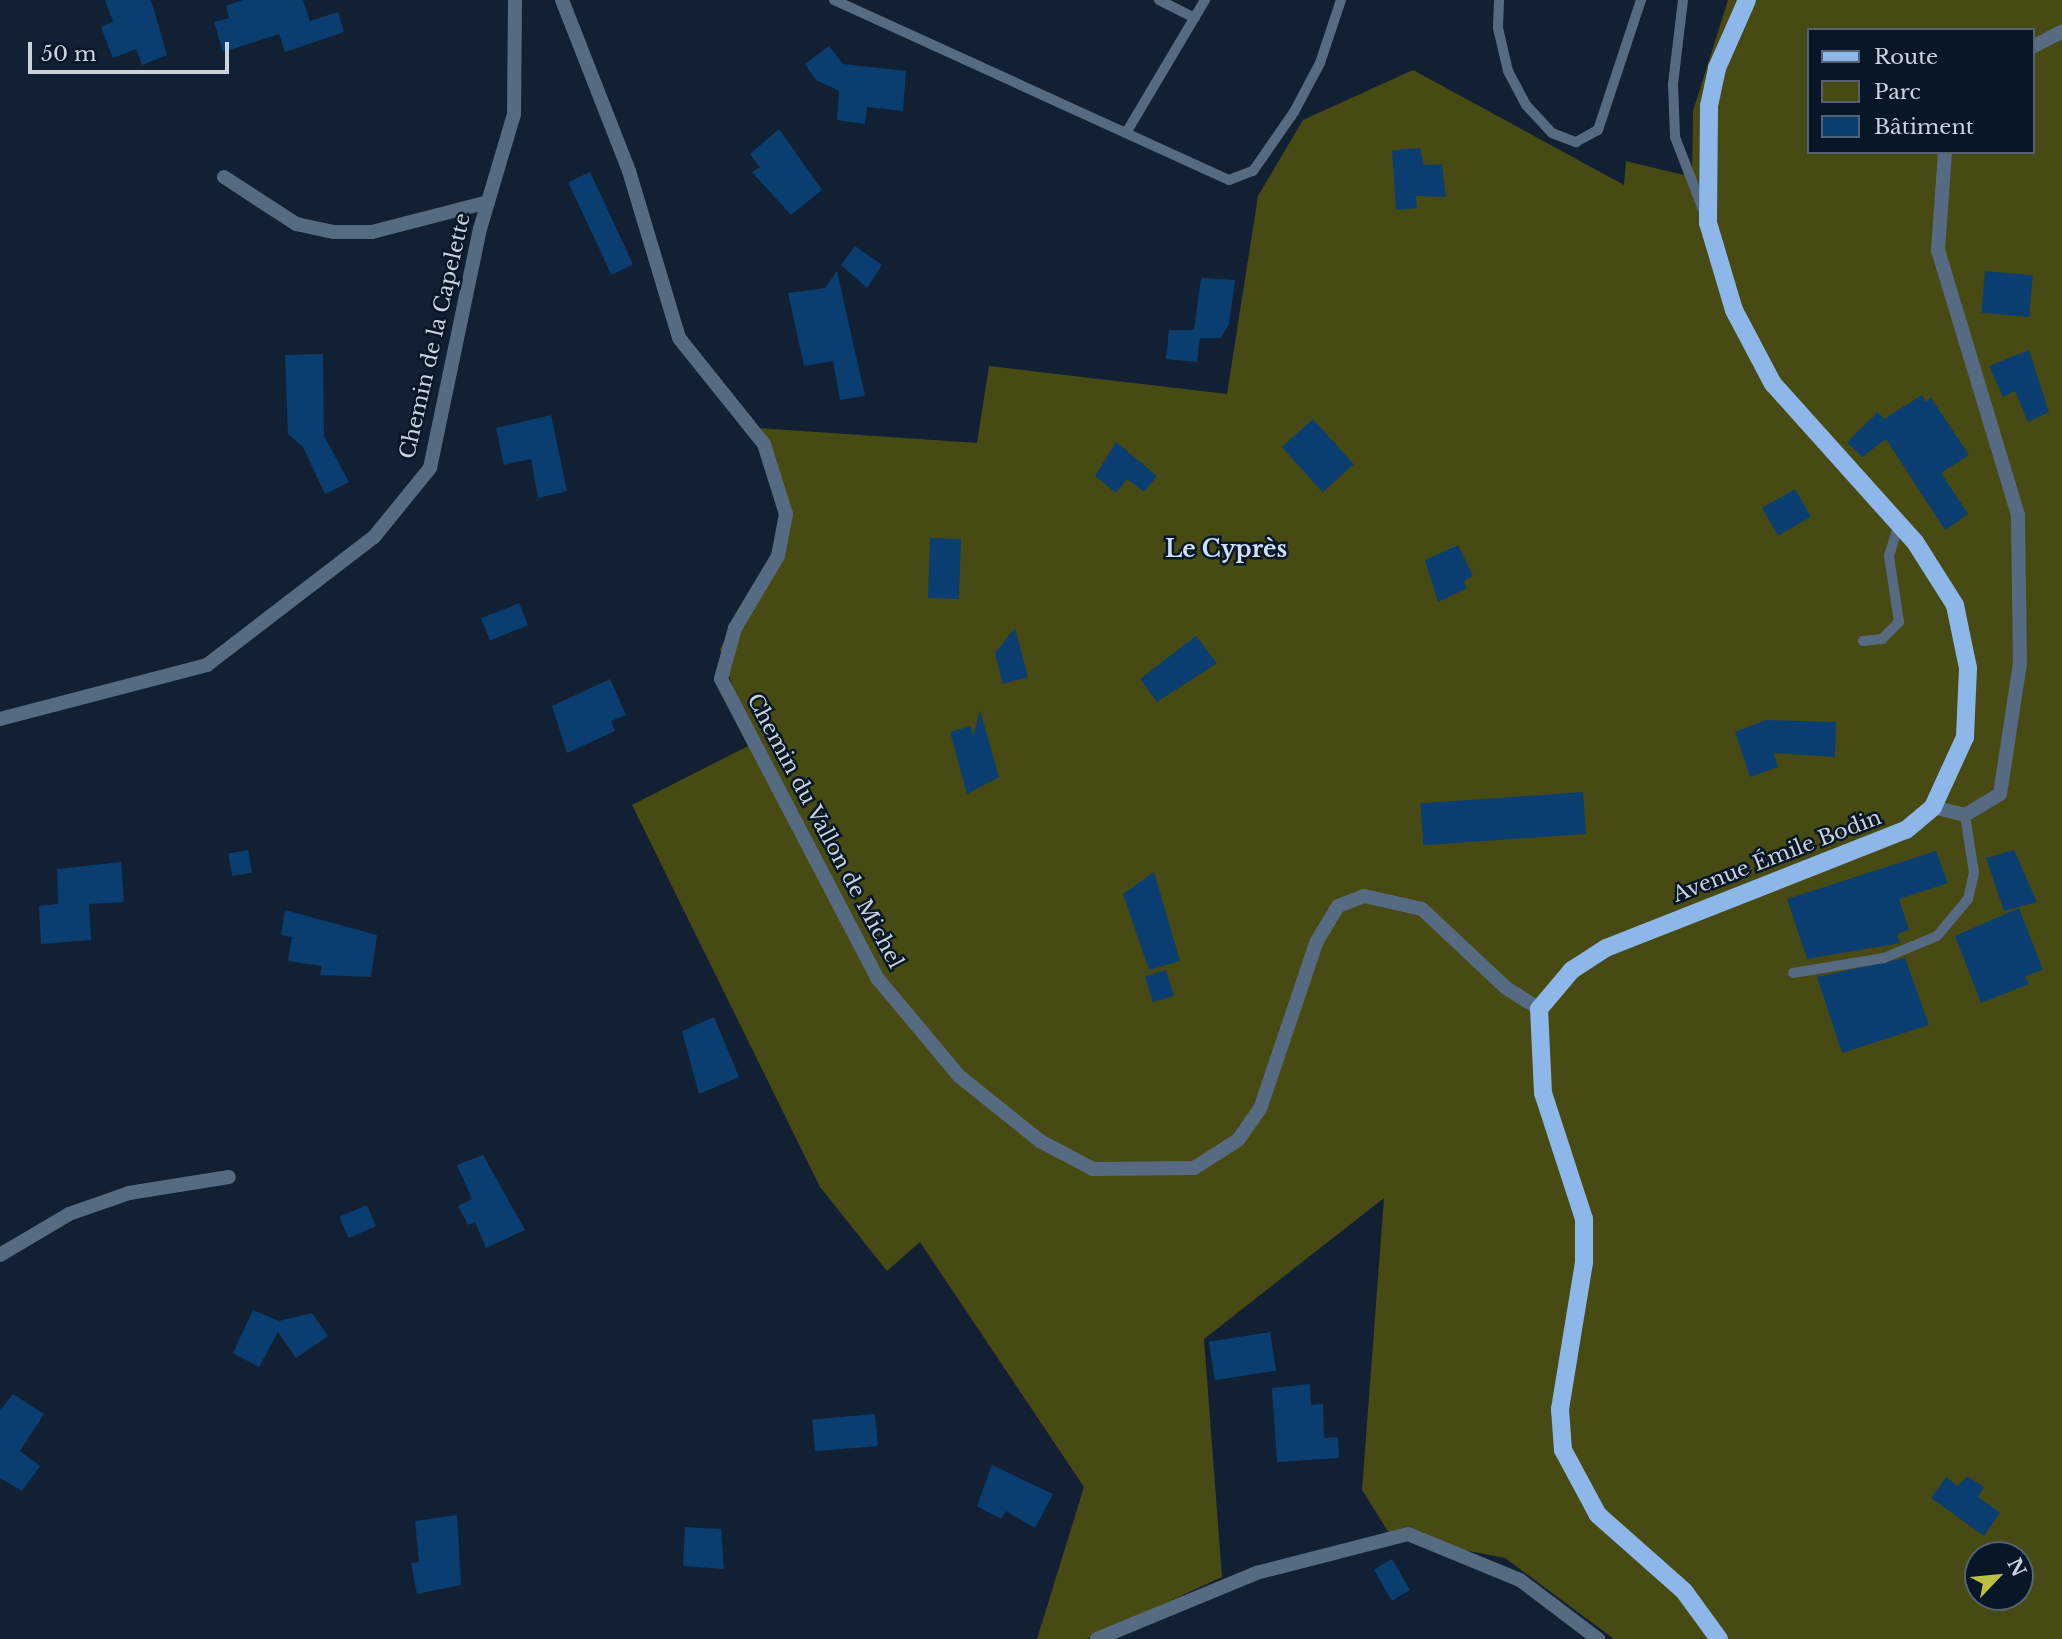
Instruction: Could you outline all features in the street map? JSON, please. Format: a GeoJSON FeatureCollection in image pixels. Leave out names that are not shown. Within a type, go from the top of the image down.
{"type":"FeatureCollection","features":[{"type":"Feature","properties":{"kind":"main road"},"geometry":{"type":"LineString","coordinates":[[1747,0],[1717,68],[1709,106],[1708,223],[1734,310],[1773,384],[1899,524],[1955,605],[1968,667],[1965,737],[1933,807]]}},
{"type":"Feature","properties":{"kind":"main road","name":"Avenue Émile Bodin"},"geometry":{"type":"LineString","coordinates":[[1539,1009],[1573,970],[1606,948],[1876,845],[1933,807]]}},
{"type":"Feature","properties":{"kind":"main road"},"geometry":{"type":"LineString","coordinates":[[1539,1009],[1543,1093],[1584,1220],[1584,1262],[1560,1409],[1563,1450],[1598,1515],[1684,1591],[1719,1639]]}},
{"type":"Feature","properties":{"kind":"street","name":"Chemin de la Capelette"},"geometry":{"type":"LineString","coordinates":[[0,719],[207,665],[374,537],[430,468],[488,202],[514,114],[515,0]]}},
{"type":"Feature","properties":{"kind":"street","name":"Chemin du Vallon de Michel"},"geometry":{"type":"LineString","coordinates":[[562,0],[629,171],[679,338],[764,444],[786,514],[778,556],[735,628],[721,680],[878,979],[958,1076],[1040,1141],[1093,1169],[1194,1168],[1238,1140],[1260,1109],[1317,941],[1338,906],[1364,896],[1422,909],[1506,988],[1539,1009]]}},
{"type":"Feature","properties":{"kind":"street"},"geometry":{"type":"LineString","coordinates":[[2034,46],[2062,32]]}},
{"type":"Feature","properties":{"kind":"street"},"geometry":{"type":"LineString","coordinates":[[1933,807],[1965,815],[1991,803],[2005,781],[2020,664],[2018,515],[1938,250],[1945,154]]}},
{"type":"Feature","properties":{"kind":"street"},"geometry":{"type":"LineString","coordinates":[[224,177],[296,224],[334,232],[372,232],[488,202]]}},
{"type":"Feature","properties":{"kind":"street"},"geometry":{"type":"LineString","coordinates":[[0,1255],[69,1214],[129,1192],[229,1177]]}},
{"type":"Feature","properties":{"kind":"street"},"geometry":{"type":"LineString","coordinates":[[1097,1639],[1256,1573],[1408,1534],[1530,1586],[1598,1639]]}},
{"type":"Feature","properties":{"kind":"lane"},"geometry":{"type":"LineString","coordinates":[[834,0],[1229,180],[1253,171],[1320,63],[1341,0]]}},
{"type":"Feature","properties":{"kind":"lane"},"geometry":{"type":"LineString","coordinates":[[1159,0],[1195,18]]}},
{"type":"Feature","properties":{"kind":"lane"},"geometry":{"type":"LineString","coordinates":[[1126,133],[1205,0]]}},
{"type":"Feature","properties":{"kind":"lane"},"geometry":{"type":"LineString","coordinates":[[1499,0],[1508,71],[1526,105],[1552,133],[1576,142],[1598,130],[1641,0]]}},
{"type":"Feature","properties":{"kind":"lane"},"geometry":{"type":"LineString","coordinates":[[1683,0],[1673,84],[1675,136],[1708,223]]}},
{"type":"Feature","properties":{"kind":"lane"},"geometry":{"type":"LineString","coordinates":[[1864,641],[1882,639],[1899,622],[1889,556],[1899,524]]}},
{"type":"Feature","properties":{"kind":"lane"},"geometry":{"type":"LineString","coordinates":[[1793,973],[1884,958],[1937,936],[1968,899],[1974,873],[1965,815]]}},
{"type":"Feature","properties":{"kind":"green space"},"geometry":{"type":"Polygon","coordinates":[[[1728,0],[2062,0],[2062,1639],[1614,1639],[1505,1558],[1391,1536],[1362,1490],[1384,1198],[1204,1339],[1222,1577],[1087,1639],[1037,1639],[1084,1487],[920,1242],[887,1271],[820,1187],[632,805],[752,744],[720,649],[783,532],[758,428],[977,443],[989,366],[1227,394],[1258,196],[1303,120],[1413,70],[1624,185],[1626,161],[1692,177],[1693,111],[1728,0]]]}},
{"type":"Feature","properties":{"kind":"building"},"geometry":{"type":"Polygon","coordinates":[[[105,0],[151,0],[167,55],[142,65],[136,49],[113,58],[101,27],[113,22],[105,0]]]}},
{"type":"Feature","properties":{"kind":"building"},"geometry":{"type":"Polygon","coordinates":[[[243,0],[303,0],[310,21],[338,12],[344,32],[285,52],[279,34],[223,52],[214,22],[229,18],[226,6],[243,0]]]}},
{"type":"Feature","properties":{"kind":"building"},"geometry":{"type":"Polygon","coordinates":[[[829,46],[843,64],[906,71],[903,111],[867,107],[865,124],[837,120],[839,91],[816,80],[805,64],[829,46]]]}},
{"type":"Feature","properties":{"kind":"building"},"geometry":{"type":"Polygon","coordinates":[[[779,129],[822,190],[791,215],[752,172],[760,167],[750,154],[779,129]]]}},
{"type":"Feature","properties":{"kind":"building"},"geometry":{"type":"Polygon","coordinates":[[[1420,148],[1424,165],[1442,164],[1446,197],[1416,196],[1417,208],[1396,210],[1392,150],[1420,148]]]}},
{"type":"Feature","properties":{"kind":"building"},"geometry":{"type":"Polygon","coordinates":[[[590,172],[633,264],[611,275],[568,182],[590,172]]]}},
{"type":"Feature","properties":{"kind":"building"},"geometry":{"type":"Polygon","coordinates":[[[855,246],[882,265],[867,288],[841,265],[855,246]]]}},
{"type":"Feature","properties":{"kind":"building"},"geometry":{"type":"Polygon","coordinates":[[[837,271],[865,396],[840,400],[833,361],[804,366],[788,293],[825,288],[837,271]]]}},
{"type":"Feature","properties":{"kind":"building"},"geometry":{"type":"Polygon","coordinates":[[[1985,271],[2033,275],[2029,317],[1981,313],[1985,271]]]}},
{"type":"Feature","properties":{"kind":"building"},"geometry":{"type":"Polygon","coordinates":[[[1201,278],[1235,280],[1229,324],[1221,338],[1200,338],[1197,362],[1166,359],[1169,330],[1194,330],[1201,278]]]}},
{"type":"Feature","properties":{"kind":"building"},"geometry":{"type":"Polygon","coordinates":[[[2029,350],[2049,412],[2028,422],[2015,391],[2003,397],[1989,366],[2029,350]]]}},
{"type":"Feature","properties":{"kind":"building"},"geometry":{"type":"Polygon","coordinates":[[[323,354],[324,436],[349,482],[325,494],[303,447],[288,434],[285,355],[323,354]]]}},
{"type":"Feature","properties":{"kind":"building"},"geometry":{"type":"Polygon","coordinates":[[[1922,395],[1926,402],[1931,398],[1969,455],[1941,473],[1968,514],[1945,530],[1886,439],[1862,457],[1847,442],[1878,412],[1884,419],[1922,395]]]}},
{"type":"Feature","properties":{"kind":"building"},"geometry":{"type":"Polygon","coordinates":[[[551,415],[567,491],[538,498],[531,459],[504,465],[496,428],[551,415]]]}},
{"type":"Feature","properties":{"kind":"building"},"geometry":{"type":"Polygon","coordinates":[[[1313,419],[1354,464],[1323,492],[1282,447],[1313,419]]]}},
{"type":"Feature","properties":{"kind":"building"},"geometry":{"type":"Polygon","coordinates":[[[1116,442],[1157,476],[1144,492],[1127,479],[1116,493],[1095,476],[1116,442]]]}},
{"type":"Feature","properties":{"kind":"building"},"geometry":{"type":"Polygon","coordinates":[[[1795,489],[1811,517],[1778,536],[1762,508],[1795,489]]]}},
{"type":"Feature","properties":{"kind":"building"},"geometry":{"type":"Polygon","coordinates":[[[930,538],[961,539],[959,599],[928,598],[930,538]]]}},
{"type":"Feature","properties":{"kind":"building"},"geometry":{"type":"Polygon","coordinates":[[[1458,545],[1473,576],[1464,581],[1467,588],[1438,602],[1425,560],[1458,545]]]}},
{"type":"Feature","properties":{"kind":"building"},"geometry":{"type":"Polygon","coordinates":[[[519,603],[528,625],[490,641],[481,618],[519,603]]]}},
{"type":"Feature","properties":{"kind":"building"},"geometry":{"type":"Polygon","coordinates":[[[1015,628],[1028,677],[1003,684],[995,653],[1015,628]]]}},
{"type":"Feature","properties":{"kind":"building"},"geometry":{"type":"Polygon","coordinates":[[[1196,636],[1217,663],[1157,702],[1140,679],[1196,636]]]}},
{"type":"Feature","properties":{"kind":"building"},"geometry":{"type":"Polygon","coordinates":[[[610,679],[626,715],[611,721],[615,731],[567,753],[552,706],[610,679]]]}},
{"type":"Feature","properties":{"kind":"building"},"geometry":{"type":"Polygon","coordinates":[[[980,710],[999,777],[967,794],[950,732],[971,726],[973,737],[980,710]]]}},
{"type":"Feature","properties":{"kind":"building"},"geometry":{"type":"Polygon","coordinates":[[[1766,720],[1836,722],[1835,757],[1774,753],[1778,767],[1750,777],[1735,732],[1766,720]]]}},
{"type":"Feature","properties":{"kind":"building"},"geometry":{"type":"Polygon","coordinates":[[[1583,792],[1586,834],[1423,845],[1420,803],[1583,792]]]}},
{"type":"Feature","properties":{"kind":"building"},"geometry":{"type":"Polygon","coordinates":[[[248,850],[252,873],[232,876],[228,853],[248,850]]]}},
{"type":"Feature","properties":{"kind":"building"},"geometry":{"type":"Polygon","coordinates":[[[2014,850],[2037,902],[2004,911],[1986,858],[2014,850]]]}},
{"type":"Feature","properties":{"kind":"building"},"geometry":{"type":"Polygon","coordinates":[[[1936,851],[1948,883],[1899,899],[1909,930],[1897,934],[1900,943],[1807,959],[1787,899],[1936,851]]]}},
{"type":"Feature","properties":{"kind":"building"},"geometry":{"type":"Polygon","coordinates":[[[121,862],[124,902],[89,904],[91,940],[41,944],[39,906],[58,904],[57,869],[121,862]]]}},
{"type":"Feature","properties":{"kind":"building"},"geometry":{"type":"Polygon","coordinates":[[[1154,872],[1180,961],[1149,970],[1123,894],[1154,872]]]}},
{"type":"Feature","properties":{"kind":"building"},"geometry":{"type":"Polygon","coordinates":[[[2019,908],[2043,970],[2025,976],[2029,984],[1981,1003],[1955,936],[2019,908]]]}},
{"type":"Feature","properties":{"kind":"building"},"geometry":{"type":"Polygon","coordinates":[[[285,910],[377,935],[371,977],[320,975],[322,966],[288,961],[292,937],[281,935],[285,910]]]}},
{"type":"Feature","properties":{"kind":"building"},"geometry":{"type":"Polygon","coordinates":[[[1905,958],[1929,1025],[1842,1053],[1817,977],[1905,958]]]}},
{"type":"Feature","properties":{"kind":"building"},"geometry":{"type":"Polygon","coordinates":[[[1166,970],[1174,996],[1153,1002],[1145,976],[1166,970]]]}},
{"type":"Feature","properties":{"kind":"building"},"geometry":{"type":"Polygon","coordinates":[[[714,1017],[739,1077],[699,1094],[682,1031],[714,1017]]]}},
{"type":"Feature","properties":{"kind":"building"},"geometry":{"type":"Polygon","coordinates":[[[483,1155],[525,1230],[486,1248],[475,1222],[468,1225],[458,1206],[472,1199],[457,1165],[483,1155]]]}},
{"type":"Feature","properties":{"kind":"building"},"geometry":{"type":"Polygon","coordinates":[[[367,1205],[376,1226],[348,1238],[339,1217],[367,1205]]]}},
{"type":"Feature","properties":{"kind":"building"},"geometry":{"type":"Polygon","coordinates":[[[253,1310],[279,1321],[312,1313],[328,1336],[296,1358],[278,1332],[259,1367],[233,1353],[253,1310]]]}},
{"type":"Feature","properties":{"kind":"building"},"geometry":{"type":"Polygon","coordinates":[[[1270,1332],[1276,1371],[1215,1380],[1209,1342],[1270,1332]]]}},
{"type":"Feature","properties":{"kind":"building"},"geometry":{"type":"Polygon","coordinates":[[[1310,1384],[1311,1405],[1323,1404],[1324,1438],[1338,1437],[1339,1458],[1277,1462],[1272,1388],[1310,1384]]]}},
{"type":"Feature","properties":{"kind":"building"},"geometry":{"type":"Polygon","coordinates":[[[13,1394],[44,1414],[20,1451],[40,1466],[22,1491],[0,1478],[0,1410],[13,1394]]]}},
{"type":"Feature","properties":{"kind":"building"},"geometry":{"type":"Polygon","coordinates":[[[875,1414],[878,1446],[815,1451],[812,1419],[875,1414]]]}},
{"type":"Feature","properties":{"kind":"building"},"geometry":{"type":"Polygon","coordinates":[[[992,1465],[1053,1494],[1035,1528],[1006,1511],[1001,1519],[977,1506],[992,1465]]]}},
{"type":"Feature","properties":{"kind":"building"},"geometry":{"type":"Polygon","coordinates":[[[1967,1476],[1984,1487],[1978,1497],[2000,1513],[1984,1536],[1931,1498],[1946,1477],[1958,1486],[1967,1476]]]}},
{"type":"Feature","properties":{"kind":"building"},"geometry":{"type":"Polygon","coordinates":[[[457,1515],[461,1585],[417,1594],[411,1563],[419,1562],[415,1521],[457,1515]]]}},
{"type":"Feature","properties":{"kind":"building"},"geometry":{"type":"Polygon","coordinates":[[[685,1527],[721,1529],[724,1569],[683,1566],[685,1527]]]}},
{"type":"Feature","properties":{"kind":"building"},"geometry":{"type":"Polygon","coordinates":[[[1392,1559],[1410,1590],[1392,1601],[1374,1570],[1392,1559]]]}},
{"type":"Feature","properties":{"kind":"district","name":"Le Cyprès"},"geometry":{"type":"Point","coordinates":[1226,549]}}]}
